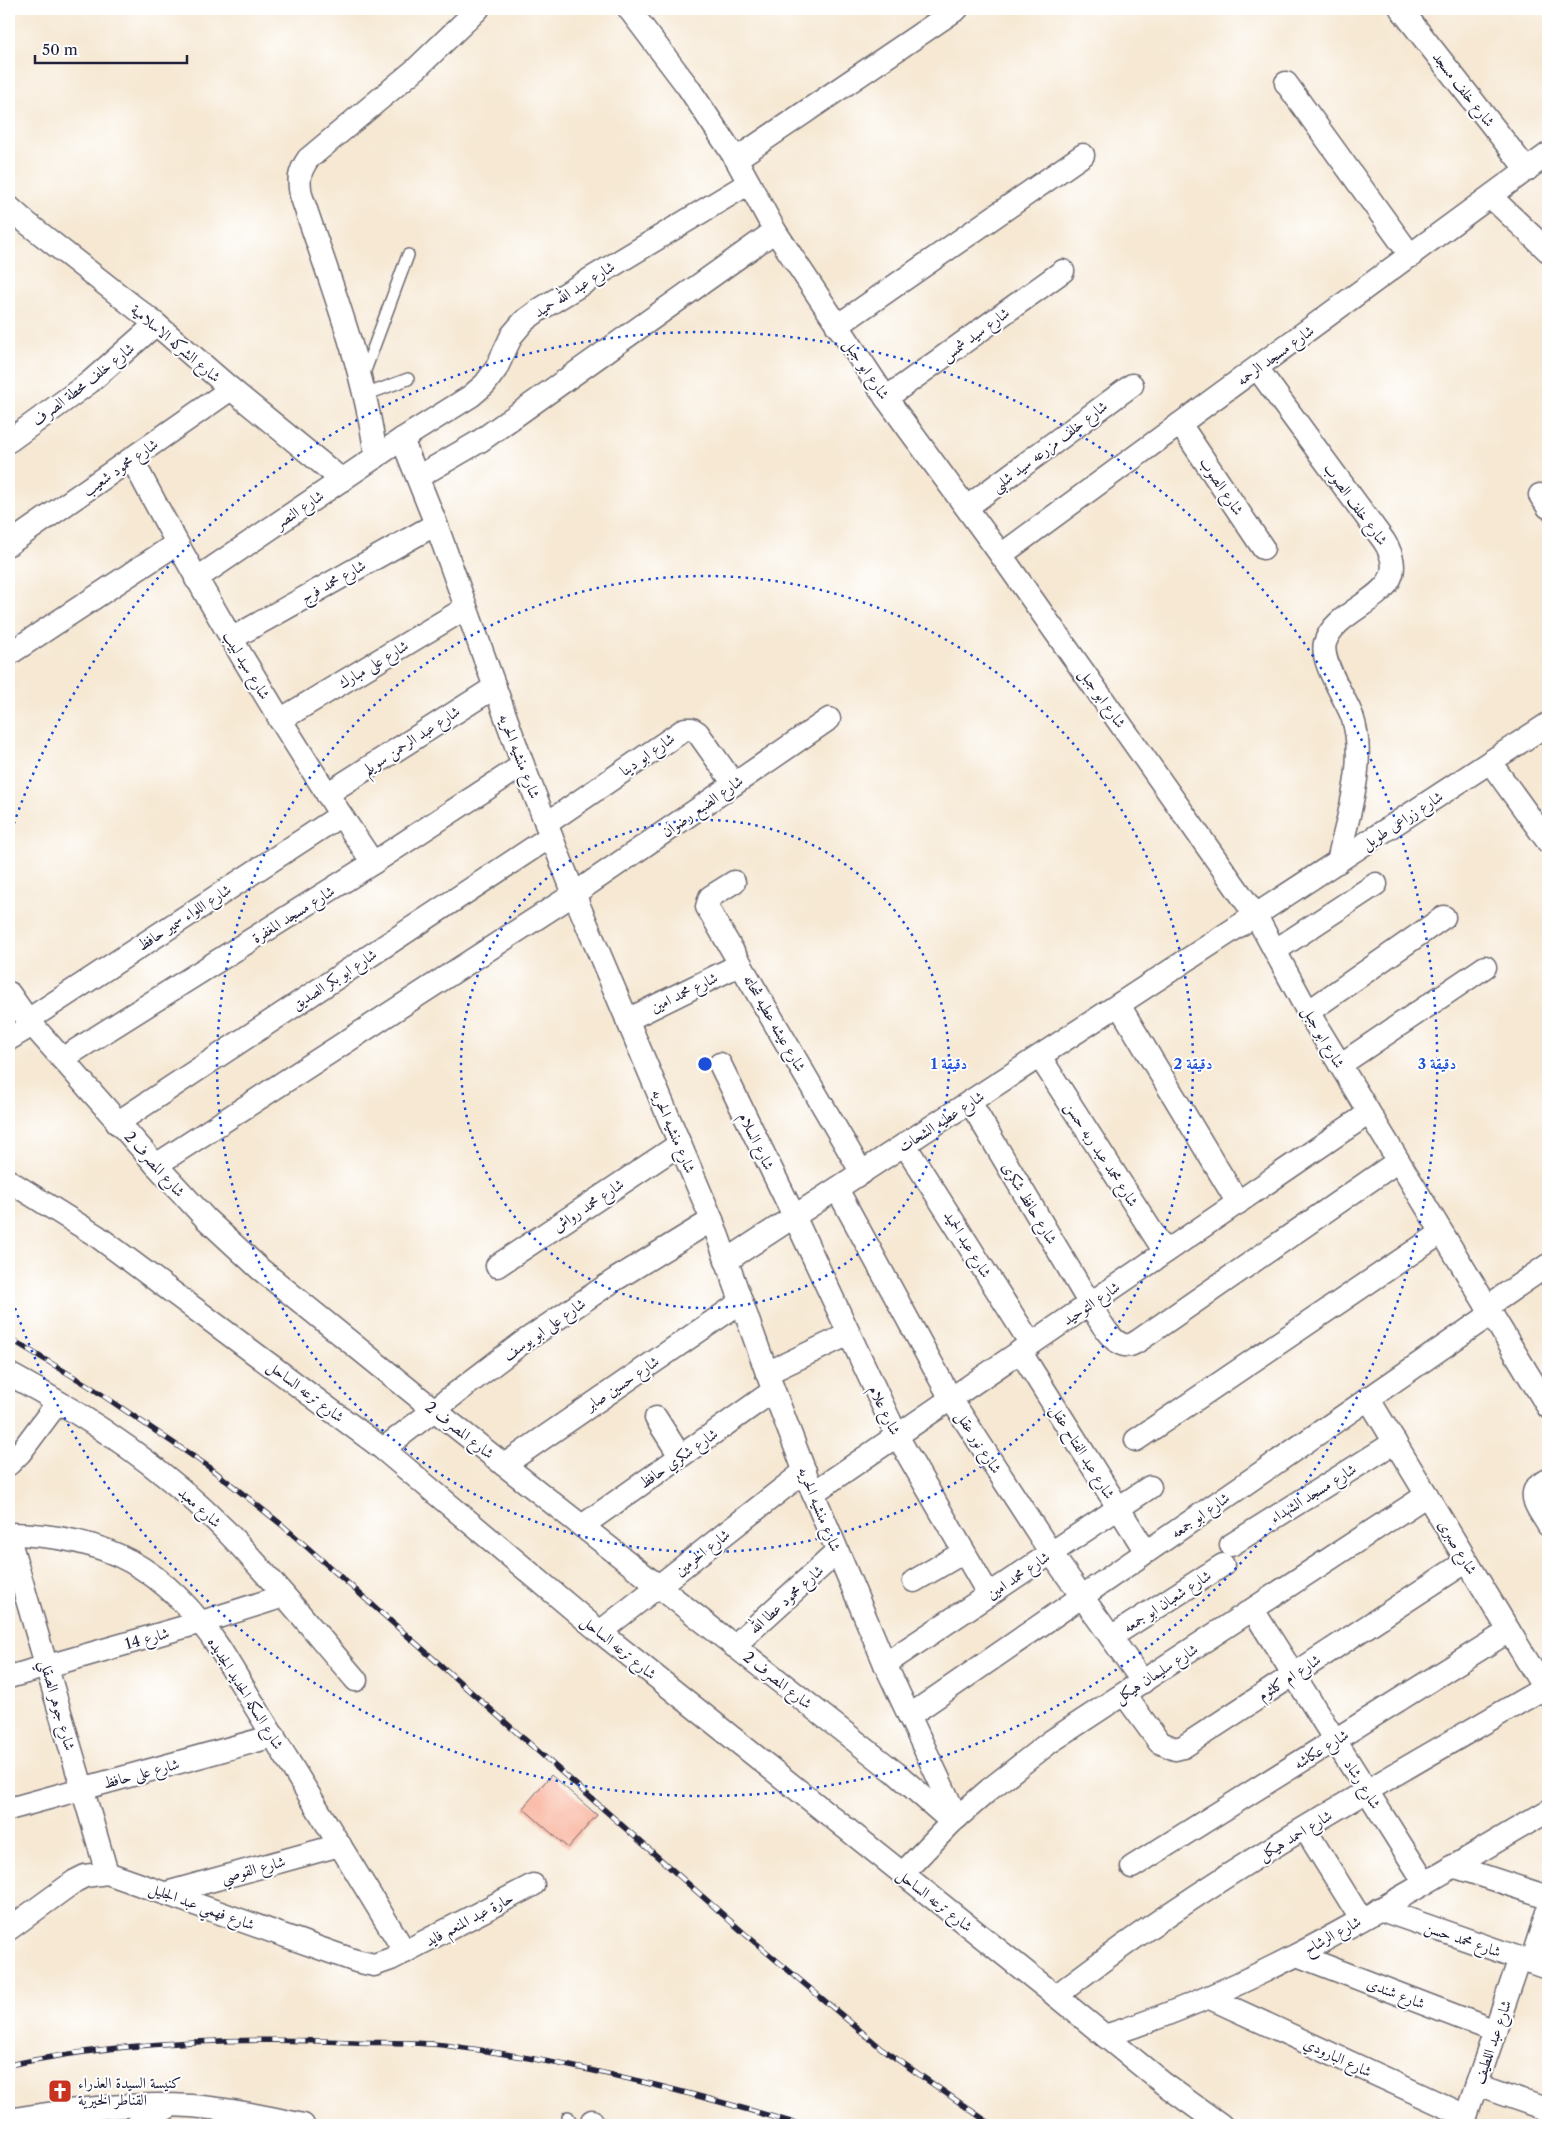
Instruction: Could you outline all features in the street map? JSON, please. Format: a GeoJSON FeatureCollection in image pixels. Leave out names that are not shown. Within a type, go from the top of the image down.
{"type":"FeatureCollection","features":[{"type":"Feature","properties":{"kind":"street"},"geometry":{"type":"LineString","coordinates":[[376,457],[372,422],[363,387],[334,291],[301,195],[298,183],[300,170],[308,159],[417,68],[478,9]]}},
{"type":"Feature","properties":{"kind":"street","name":"شارع ابو جبل"},"geometry":{"type":"LineString","coordinates":[[629,9],[688,87],[736,159],[775,231],[886,398],[1001,555],[1256,916],[1308,1012],[1548,1407]]}},
{"type":"Feature","properties":{"kind":"street"},"geometry":{"type":"LineString","coordinates":[[736,159],[957,9]]}},
{"type":"Feature","properties":{"kind":"street","name":"شارع خلف مسجد"},"geometry":{"type":"LineString","coordinates":[[1400,9],[1527,170]]}},
{"type":"Feature","properties":{"kind":"street"},"geometry":{"type":"LineString","coordinates":[[1286,83],[1411,256]]}},
{"type":"Feature","properties":{"kind":"street","name":"شارع مسجد الرحمه"},"geometry":{"type":"LineString","coordinates":[[1001,555],[1548,154]]}},
{"type":"Feature","properties":{"kind":"street"},"geometry":{"type":"LineString","coordinates":[[837,326],[1084,155]]}},
{"type":"Feature","properties":{"kind":"street","name":"شارع عبد الله حميد"},"geometry":{"type":"LineString","coordinates":[[402,439],[471,396],[485,384],[496,369],[512,335],[524,321],[539,310],[749,183]]}},
{"type":"Feature","properties":{"kind":"street"},"geometry":{"type":"LineString","coordinates":[[1491,197],[1548,251]]}},
{"type":"Feature","properties":{"kind":"street","name":"شارع الشركه الاسلامية"},"geometry":{"type":"LineString","coordinates":[[9,207],[156,324],[231,390],[342,480]]}},
{"type":"Feature","properties":{"kind":"street"},"geometry":{"type":"LineString","coordinates":[[418,477],[480,441],[775,231]]}},
{"type":"Feature","properties":{"kind":"street","name":"شارع سيد شمس"},"geometry":{"type":"LineString","coordinates":[[886,398],[1063,271]]}},
{"type":"Feature","properties":{"kind":"street","name":"شارع خلف محطة الصرف"},"geometry":{"type":"LineString","coordinates":[[9,441],[90,382],[156,324]]}},
{"type":"Feature","properties":{"kind":"street","name":"شارع خلف الصوب"},"geometry":{"type":"LineString","coordinates":[[1257,368],[1384,541],[1393,560],[1392,572],[1388,583],[1380,592],[1338,623],[1329,632],[1324,645],[1325,658],[1352,716],[1358,751],[1358,769],[1338,862]]}},
{"type":"Feature","properties":{"kind":"street","name":"شارع خلف مزرعه سيد شلبى"},"geometry":{"type":"LineString","coordinates":[[966,507],[1132,384]]}},
{"type":"Feature","properties":{"kind":"street","name":"شارع محمود شعيب"},"geometry":{"type":"LineString","coordinates":[[9,544],[231,390]]}},
{"type":"Feature","properties":{"kind":"street","name":"شارع الصوب"},"geometry":{"type":"LineString","coordinates":[[1180,424],[1264,548]]}},
{"type":"Feature","properties":{"kind":"street","name":"شارع النصر"},"geometry":{"type":"LineString","coordinates":[[196,579],[402,439]]}},
{"type":"Feature","properties":{"kind":"street","name":"شارع منشيه الحريه"},"geometry":{"type":"LineString","coordinates":[[402,439],[436,524],[523,765],[574,894],[712,1220],[770,1382],[813,1493],[885,1664],[955,1820]]}},
{"type":"Feature","properties":{"kind":"street","name":"شارع سيد لبيب"},"geometry":{"type":"LineString","coordinates":[[132,459],[176,544],[230,639],[373,863]]}},
{"type":"Feature","properties":{"kind":"street","name":"شارع محمد فرج"},"geometry":{"type":"LineString","coordinates":[[230,639],[436,524]]}},
{"type":"Feature","properties":{"kind":"street"},"geometry":{"type":"LineString","coordinates":[[9,654],[176,544]]}},
{"type":"Feature","properties":{"kind":"street","name":"شارع على مبارك"},"geometry":{"type":"LineString","coordinates":[[280,720],[466,608]]}},
{"type":"Feature","properties":{"kind":"street","name":"شارع عبد الرحمن سويلم"},"geometry":{"type":"LineString","coordinates":[[328,794],[494,687]]}},
{"type":"Feature","properties":{"kind":"street","name":"شارع الضبع رضوان"},"geometry":{"type":"LineString","coordinates":[[156,1165],[574,894],[829,719]]}},
{"type":"Feature","properties":{"kind":"street","name":"شارع زراعى طويل"},"geometry":{"type":"LineString","coordinates":[[1256,916],[1548,724]]}},
{"type":"Feature","properties":{"kind":"street","name":"شارع ابو دينا"},"geometry":{"type":"LineString","coordinates":[[549,830],[685,729],[692,729],[698,732],[734,784]]}},
{"type":"Feature","properties":{"kind":"street"},"geometry":{"type":"LineString","coordinates":[[1490,762],[1548,842]]}},
{"type":"Feature","properties":{"kind":"street","name":"شارع مسجد المغفرة"},"geometry":{"type":"LineString","coordinates":[[62,1059],[373,863],[523,765]]}},
{"type":"Feature","properties":{"kind":"street","name":"شارع اللواء سمير حافظ"},"geometry":{"type":"LineString","coordinates":[[9,1039],[30,1022],[341,815]]}},
{"type":"Feature","properties":{"kind":"street","name":"شارع ابو بكر الصديق"},"geometry":{"type":"LineString","coordinates":[[118,1123],[549,830]]}},
{"type":"Feature","properties":{"kind":"street","name":"شارع عيشه عطيه شحاته"},"geometry":{"type":"LineString","coordinates":[[734,882],[710,897],[707,907],[862,1173]]}},
{"type":"Feature","properties":{"kind":"street"},"geometry":{"type":"LineString","coordinates":[[1276,950],[1376,884]]}},
{"type":"Feature","properties":{"kind":"street","name":"شارع عطيه الشحات"},"geometry":{"type":"LineString","coordinates":[[726,1261],[1256,916]]}},
{"type":"Feature","properties":{"kind":"street"},"geometry":{"type":"LineString","coordinates":[[1308,1012],[1444,917]]}},
{"type":"Feature","properties":{"kind":"street","name":"شارع محمد امين"},"geometry":{"type":"LineString","coordinates":[[627,1020],[741,964]]}},
{"type":"Feature","properties":{"kind":"street"},"geometry":{"type":"LineString","coordinates":[[1340,1065],[1485,967]]}},
{"type":"Feature","properties":{"kind":"street","name":"شارع المصرف 2"},"geometry":{"type":"LineString","coordinates":[[9,993],[30,1022],[156,1165],[206,1219],[260,1269],[433,1409],[955,1820]]}},
{"type":"Feature","properties":{"kind":"street"},"geometry":{"type":"LineString","coordinates":[[1119,1005],[1238,1202]]}},
{"type":"Feature","properties":{"kind":"street","name":"شارع محمد عبد ربه حسن"},"geometry":{"type":"LineString","coordinates":[[1040,1057],[1165,1252]]}},
{"type":"Feature","properties":{"kind":"street","name":"شارع السلام"},"geometry":{"type":"LineString","coordinates":[[720,1064],[794,1218]]}},
{"type":"Feature","properties":{"kind":"street","name":"شارع حافظ شكرى"},"geometry":{"type":"LineString","coordinates":[[970,1102],[1090,1304],[1110,1336],[1120,1344],[1129,1345],[1141,1339],[1398,1161]]}},
{"type":"Feature","properties":{"kind":"street","name":"شارع التوحيد"},"geometry":{"type":"LineString","coordinates":[[813,1493],[1369,1113]]}},
{"type":"Feature","properties":{"kind":"street","name":"شارع محمد رواش"},"geometry":{"type":"LineString","coordinates":[[497,1266],[680,1144]]}},
{"type":"Feature","properties":{"kind":"street","name":"شارع عبد الحميد"},"geometry":{"type":"LineString","coordinates":[[905,1145],[1026,1348]]}},
{"type":"Feature","properties":{"kind":"street","name":"شارع ترعه الساحل"},"geometry":{"type":"LineString","coordinates":[[9,1181],[97,1236],[383,1449],[600,1632],[1164,2084],[1221,2125]]}},
{"type":"Feature","properties":{"kind":"street","name":"شارع نور عقل"},"geometry":{"type":"LineString","coordinates":[[837,1190],[951,1399],[1051,1553],[1111,1637],[1134,1688]]}},
{"type":"Feature","properties":{"kind":"street","name":"شارع علام"},"geometry":{"type":"LineString","coordinates":[[794,1218],[897,1436],[989,1595]]}},
{"type":"Feature","properties":{"kind":"street","name":"شارع على ابو يوسف"},"geometry":{"type":"LineString","coordinates":[[383,1449],[523,1342],[616,1279],[712,1220]]}},
{"type":"Feature","properties":{"kind":"street"},"geometry":{"type":"LineString","coordinates":[[1136,1440],[1441,1233]]}},
{"type":"Feature","properties":{"kind":"street","name":"شارع ابو جمعه"},"geometry":{"type":"LineString","coordinates":[[909,1716],[1368,1398],[1489,1311],[1548,1265]]}},
{"type":"Feature","properties":{"kind":"street","name":"شارع حسين صابر"},"geometry":{"type":"LineString","coordinates":[[504,1464],[741,1302]]}},
{"type":"Feature","properties":{"kind":"street","name":"شارع شكري حافظ"},"geometry":{"type":"LineString","coordinates":[[582,1526],[680,1456],[770,1382],[849,1334]]}},
{"type":"Feature","properties":{"kind":"street","name":"شارع عبد الفتاح عقل"},"geometry":{"type":"LineString","coordinates":[[1026,1348],[1146,1552]]}},
{"type":"Feature","properties":{"kind":"street","name":"شارع معبد"},"geometry":{"type":"LineString","coordinates":[[9,1374],[58,1402],[129,1448],[169,1479],[225,1531],[356,1680]]}},
{"type":"Feature","properties":{"kind":"street","name":"شارع صبرى"},"geometry":{"type":"LineString","coordinates":[[1368,1398],[1509,1631],[1545,1686]]}},
{"type":"Feature","properties":{"kind":"street"},"geometry":{"type":"LineString","coordinates":[[9,1464],[20,1453],[58,1402]]}},
{"type":"Feature","properties":{"kind":"street"},"geometry":{"type":"LineString","coordinates":[[656,1418],[680,1456]]}},
{"type":"Feature","properties":{"kind":"street","name":"شارع مسجد الشهداء"},"geometry":{"type":"LineString","coordinates":[[1227,1555],[1395,1442]]}},
{"type":"Feature","properties":{"kind":"street","name":"شارع الحرمين"},"geometry":{"type":"LineString","coordinates":[[600,1632],[805,1472]]}},
{"type":"Feature","properties":{"kind":"street"},"geometry":{"type":"LineString","coordinates":[[1548,1480],[1537,1487],[1534,1494],[1535,1502],[1548,1525]]}},
{"type":"Feature","properties":{"kind":"street","name":"شارع محمد امين"},"geometry":{"type":"LineString","coordinates":[[885,1664],[1150,1487]]}},
{"type":"Feature","properties":{"kind":"street","name":"شارع سليمان هيكل"},"geometry":{"type":"LineString","coordinates":[[902,1874],[955,1820],[990,1789],[1042,1748],[1427,1495]]}},
{"type":"Feature","properties":{"kind":"street","name":"شارع السكه الحديد الجديده"},"geometry":{"type":"LineString","coordinates":[[9,1536],[38,1534],[68,1538],[96,1546],[124,1558],[153,1575],[179,1597],[202,1622],[274,1736],[405,1952]]}},
{"type":"Feature","properties":{"kind":"street","name":"شارع جوهر الصقلي"},"geometry":{"type":"LineString","coordinates":[[9,1536],[107,1873]]}},
{"type":"Feature","properties":{"kind":"street","name":"شارع محمود عطا الله"},"geometry":{"type":"LineString","coordinates":[[734,1646],[837,1552]]}},
{"type":"Feature","properties":{"kind":"street"},"geometry":{"type":"LineString","coordinates":[[914,1581],[964,1552]]}},
{"type":"Feature","properties":{"kind":"street","name":"شارع شعبان ابو جمعه"},"geometry":{"type":"LineString","coordinates":[[1111,1637],[1227,1555]]}},
{"type":"Feature","properties":{"kind":"street","name":"شارع ام كلثوم"},"geometry":{"type":"LineString","coordinates":[[1134,1688],[1159,1742],[1175,1749],[1183,1747],[1467,1561]]}},
{"type":"Feature","properties":{"kind":"street","name":"شارع 14"},"geometry":{"type":"LineString","coordinates":[[9,1677],[202,1622],[284,1596]]}},
{"type":"Feature","properties":{"kind":"street","name":"شارع رشاد"},"geometry":{"type":"LineString","coordinates":[[1253,1610],[1425,1882]]}},
{"type":"Feature","properties":{"kind":"street","name":"شارع عكاشه"},"geometry":{"type":"LineString","coordinates":[[1132,1867],[1509,1631]]}},
{"type":"Feature","properties":{"kind":"street","name":"شارع احمد هيكل"},"geometry":{"type":"LineString","coordinates":[[1056,1996],[1111,1953],[1168,1914],[1305,1829],[1545,1686]]}},
{"type":"Feature","properties":{"kind":"street","name":"شارع على حافظ"},"geometry":{"type":"LineString","coordinates":[[9,1809],[274,1736]]}},
{"type":"Feature","properties":{"kind":"street","name":"شارع الرشاح"},"geometry":{"type":"LineString","coordinates":[[1106,2036],[1150,2022],[1210,1998],[1297,1955],[1548,1811]]}},
{"type":"Feature","properties":{"kind":"street"},"geometry":{"type":"LineString","coordinates":[[1305,1829],[1370,1914]]}},
{"type":"Feature","properties":{"kind":"street","name":"شارع القوصي"},"geometry":{"type":"LineString","coordinates":[[166,1893],[340,1845]]}},
{"type":"Feature","properties":{"kind":"street"},"geometry":{"type":"LineString","coordinates":[[1453,1866],[1548,1897]]}},
{"type":"Feature","properties":{"kind":"street","name":"شارع فهمي عبد الجليل"},"geometry":{"type":"LineString","coordinates":[[9,1929],[75,1881],[85,1876],[107,1873],[365,1964],[383,1963],[405,1952]]}},
{"type":"Feature","properties":{"kind":"street","name":"حارة عبد المنعم فايد"},"geometry":{"type":"LineString","coordinates":[[405,1952],[533,1885]]}},
{"type":"Feature","properties":{"kind":"street","name":"شارع عبد اللطيف"},"geometry":{"type":"LineString","coordinates":[[1465,2121],[1495,2031],[1533,1963],[1548,1909]]}},
{"type":"Feature","properties":{"kind":"street","name":"شارع محمد حسن"},"geometry":{"type":"LineString","coordinates":[[1370,1914],[1533,1963]]}},
{"type":"Feature","properties":{"kind":"street","name":"شارع شندى"},"geometry":{"type":"LineString","coordinates":[[1297,1955],[1495,2031]]}},
{"type":"Feature","properties":{"kind":"street","name":"شارع البارودي"},"geometry":{"type":"LineString","coordinates":[[1210,1998],[1465,2121]]}},
{"type":"Feature","properties":{"kind":"street"},"geometry":{"type":"LineString","coordinates":[[1477,2085],[1548,2110]]}},
{"type":"Feature","properties":{"kind":"street"},"geometry":{"type":"LineString","coordinates":[[9,2120],[108,2107],[185,2112],[303,2125]]}},
{"type":"Feature","properties":{"kind":"street"},"geometry":{"type":"LineString","coordinates":[[137,2125],[185,2112]]}},
{"type":"Feature","properties":{"kind":"lane"},"geometry":{"type":"LineString","coordinates":[[363,387],[408,255]]}},
{"type":"Feature","properties":{"kind":"lane"},"geometry":{"type":"LineString","coordinates":[[363,387],[408,378]]}},
{"type":"Feature","properties":{"kind":"building"},"geometry":{"type":"Polygon","coordinates":[[[551,1775],[597,1815],[568,1848],[523,1808],[551,1775]]]}},
{"type":"Feature","properties":{"kind":"railway"},"geometry":{"type":"LineString","coordinates":[[9,1338],[89,1386],[209,1467],[282,1525],[745,1934],[881,2048],[992,2125]]}},
{"type":"Feature","properties":{"kind":"railway"},"geometry":{"type":"LineString","coordinates":[[9,2065],[94,2051],[181,2043],[268,2040],[432,2044],[489,2051],[579,2068],[668,2088],[801,2125]]}},
{"type":"Feature","properties":{"kind":"place","name":"كنيسة السيدة العذراء القناطر الخيرية"},"geometry":{"type":"Point","coordinates":[60,2091]}}]}
